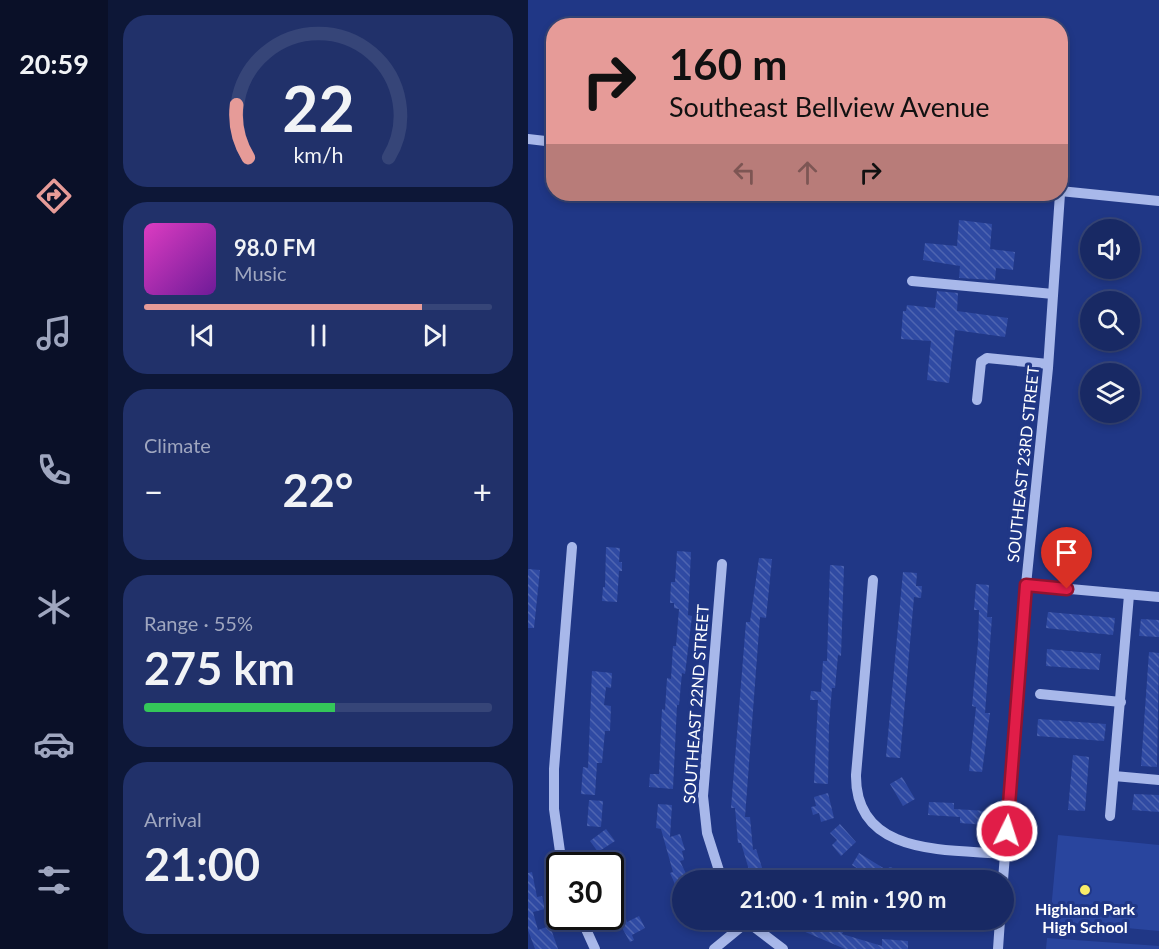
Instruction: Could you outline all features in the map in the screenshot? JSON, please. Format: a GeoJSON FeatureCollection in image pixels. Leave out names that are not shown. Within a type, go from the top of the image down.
{"type":"FeatureCollection","features":[{"type":"Feature","properties":{"kind":"street"},"geometry":{"type":"LineString","coordinates":[[528,140],[546,141]]}},
{"type":"Feature","properties":{"kind":"street"},"geometry":{"type":"LineString","coordinates":[[1068,193],[1159,201]]}},
{"type":"Feature","properties":{"kind":"street","name":"SOUTHEAST 23RD STREET"},"geometry":{"type":"LineString","coordinates":[[1004,870],[1026,585],[1048,364],[1059,201]]}},
{"type":"Feature","properties":{"kind":"street"},"geometry":{"type":"LineString","coordinates":[[912,280],[1053,294]]}},
{"type":"Feature","properties":{"kind":"street"},"geometry":{"type":"LineString","coordinates":[[978,400],[981,362],[987,358],[1048,364]]}},
{"type":"Feature","properties":{"kind":"street"},"geometry":{"type":"LineString","coordinates":[[560,852],[554,809],[554,769],[572,547]]}},
{"type":"Feature","properties":{"kind":"street","name":"SOUTHEAST 22ND STREET"},"geometry":{"type":"LineString","coordinates":[[719,870],[707,833],[703,787],[722,564]]}},
{"type":"Feature","properties":{"kind":"street"},"geometry":{"type":"LineString","coordinates":[[873,580],[856,775],[859,801],[872,822],[893,838],[913,846],[1005,854]]}},
{"type":"Feature","properties":{"kind":"street"},"geometry":{"type":"LineString","coordinates":[[1026,585],[1159,597]]}},
{"type":"Feature","properties":{"kind":"street"},"geometry":{"type":"LineString","coordinates":[[1110,816],[1130,595]]}},
{"type":"Feature","properties":{"kind":"street"},"geometry":{"type":"LineString","coordinates":[[1040,694],[1120,702]]}},
{"type":"Feature","properties":{"kind":"street"},"geometry":{"type":"LineString","coordinates":[[1114,776],[1159,780]]}},
{"type":"Feature","properties":{"kind":"street"},"geometry":{"type":"LineString","coordinates":[[586,930],[595,949]]}},
{"type":"Feature","properties":{"kind":"street"},"geometry":{"type":"LineString","coordinates":[[714,949],[736,930]]}},
{"type":"Feature","properties":{"kind":"street"},"geometry":{"type":"LineString","coordinates":[[758,930],[783,949]]}},
{"type":"Feature","properties":{"kind":"street"},"geometry":{"type":"LineString","coordinates":[[998,949],[999,930]]}},
{"type":"Feature","properties":{"kind":"shaded area"},"geometry":{"type":"Polygon","coordinates":[[[1058,835],[1159,845],[1159,931],[1050,921],[1058,835]]]}},
{"type":"Feature","properties":{"kind":"shaded area"},"geometry":{"type":"Polygon","coordinates":[[[1047,938],[1159,946],[1159,949],[1046,949],[1047,938]]]}},
{"type":"Feature","properties":{"kind":"building"},"geometry":{"type":"Polygon","coordinates":[[[959,220],[992,224],[990,249],[1015,252],[1013,270],[996,268],[995,280],[959,278],[960,266],[923,260],[925,243],[957,246],[959,220]]]}},
{"type":"Feature","properties":{"kind":"building"},"geometry":{"type":"Polygon","coordinates":[[[937,291],[958,293],[957,311],[1008,318],[1005,337],[955,330],[949,383],[927,380],[931,341],[901,339],[903,311],[906,311],[907,305],[935,308],[937,291]]]}},
{"type":"Feature","properties":{"kind":"building"},"geometry":{"type":"Polygon","coordinates":[[[606,547],[620,548],[619,562],[622,562],[622,571],[619,571],[617,602],[602,601],[603,587],[605,587],[606,547]]]}},
{"type":"Feature","properties":{"kind":"building"},"geometry":{"type":"Polygon","coordinates":[[[677,551],[691,552],[688,615],[692,616],[685,674],[682,673],[679,705],[677,705],[673,789],[649,787],[650,774],[659,774],[662,709],[665,710],[667,678],[671,679],[673,646],[676,646],[679,609],[674,608],[674,603],[670,603],[671,582],[675,582],[677,551]]]}},
{"type":"Feature","properties":{"kind":"building"},"geometry":{"type":"Polygon","coordinates":[[[759,558],[772,559],[766,618],[760,617],[745,817],[750,817],[753,850],[756,849],[763,870],[749,870],[741,843],[738,843],[735,808],[731,808],[746,622],[750,622],[759,558]]]}},
{"type":"Feature","properties":{"kind":"building"},"geometry":{"type":"Polygon","coordinates":[[[830,565],[844,566],[841,656],[838,655],[835,688],[832,688],[828,784],[814,783],[818,700],[810,700],[811,691],[821,692],[823,661],[827,661],[830,565]]]}},
{"type":"Feature","properties":{"kind":"building"},"geometry":{"type":"Polygon","coordinates":[[[528,569],[540,570],[534,628],[528,628],[528,569]]]}},
{"type":"Feature","properties":{"kind":"building"},"geometry":{"type":"Polygon","coordinates":[[[903,572],[917,573],[916,586],[922,586],[921,598],[914,597],[900,758],[886,757],[903,572]]]}},
{"type":"Feature","properties":{"kind":"building"},"geometry":{"type":"Polygon","coordinates":[[[976,584],[989,585],[987,617],[992,617],[985,713],[990,713],[982,772],[969,771],[976,707],[972,706],[978,643],[979,610],[974,610],[976,584]]]}},
{"type":"Feature","properties":{"kind":"building"},"geometry":{"type":"Polygon","coordinates":[[[1048,612],[1115,618],[1113,635],[1046,628],[1048,612]]]}},
{"type":"Feature","properties":{"kind":"building"},"geometry":{"type":"Polygon","coordinates":[[[1141,619],[1159,620],[1159,637],[1139,636],[1141,619]]]}},
{"type":"Feature","properties":{"kind":"building"},"geometry":{"type":"Polygon","coordinates":[[[1047,649],[1101,654],[1099,670],[1046,666],[1047,649]]]}},
{"type":"Feature","properties":{"kind":"building"},"geometry":{"type":"Polygon","coordinates":[[[1149,652],[1159,653],[1157,767],[1141,766],[1149,652]]]}},
{"type":"Feature","properties":{"kind":"building"},"geometry":{"type":"Polygon","coordinates":[[[592,671],[612,673],[611,688],[606,687],[604,705],[611,706],[610,731],[605,731],[602,763],[597,763],[595,795],[581,794],[583,767],[588,768],[592,671]]]}},
{"type":"Feature","properties":{"kind":"building"},"geometry":{"type":"Polygon","coordinates":[[[1038,719],[1106,724],[1104,741],[1037,736],[1038,719]]]}},
{"type":"Feature","properties":{"kind":"building"},"geometry":{"type":"Polygon","coordinates":[[[1073,755],[1089,757],[1085,811],[1068,810],[1073,755]]]}},
{"type":"Feature","properties":{"kind":"building"},"geometry":{"type":"Polygon","coordinates":[[[902,777],[915,799],[903,806],[890,784],[902,777]]]}},
{"type":"Feature","properties":{"kind":"building"},"geometry":{"type":"Polygon","coordinates":[[[828,793],[834,818],[821,822],[819,813],[813,815],[811,807],[816,806],[814,797],[828,793]]]}},
{"type":"Feature","properties":{"kind":"building"},"geometry":{"type":"Polygon","coordinates":[[[1134,794],[1159,795],[1159,812],[1132,810],[1134,794]]]}},
{"type":"Feature","properties":{"kind":"building"},"geometry":{"type":"Polygon","coordinates":[[[589,800],[603,801],[601,827],[587,826],[589,800]]]}},
{"type":"Feature","properties":{"kind":"building"},"geometry":{"type":"Polygon","coordinates":[[[929,802],[954,803],[954,809],[987,811],[986,825],[960,823],[960,817],[928,815],[929,802]]]}},
{"type":"Feature","properties":{"kind":"building"},"geometry":{"type":"Polygon","coordinates":[[[658,804],[672,805],[670,837],[680,834],[685,850],[682,851],[684,860],[680,861],[684,870],[672,870],[661,829],[656,828],[658,804]]]}},
{"type":"Feature","properties":{"kind":"building"},"geometry":{"type":"Polygon","coordinates":[[[840,824],[856,842],[841,856],[832,845],[837,840],[830,833],[840,824]]]}},
{"type":"Feature","properties":{"kind":"building"},"geometry":{"type":"Polygon","coordinates":[[[606,829],[615,841],[598,852],[590,841],[606,829]]]}},
{"type":"Feature","properties":{"kind":"building"},"geometry":{"type":"Polygon","coordinates":[[[859,853],[886,870],[860,870],[852,865],[859,853]]]}},
{"type":"Feature","properties":{"kind":"building"},"geometry":{"type":"Polygon","coordinates":[[[532,872],[537,897],[542,896],[545,909],[533,912],[538,930],[546,927],[546,930],[551,930],[558,949],[535,949],[528,930],[528,873],[532,872]]]}},
{"type":"Feature","properties":{"kind":"building"},"geometry":{"type":"Polygon","coordinates":[[[624,913],[627,922],[639,916],[645,928],[632,935],[634,940],[630,942],[623,930],[624,913]]]}},
{"type":"Feature","properties":{"kind":"building"},"geometry":{"type":"Polygon","coordinates":[[[844,930],[842,934],[882,946],[882,939],[908,941],[908,949],[845,949],[803,931],[844,930]]]}},
{"type":"Feature","properties":{"kind":"place","name":"Highland Park High School"},"geometry":{"type":"Point","coordinates":[1085,890]}},
{"type":"Feature","properties":{"kind":"route"},"geometry":{"type":"LineString","coordinates":[[1007,831],[1026,585],[1067,589]]}}]}
